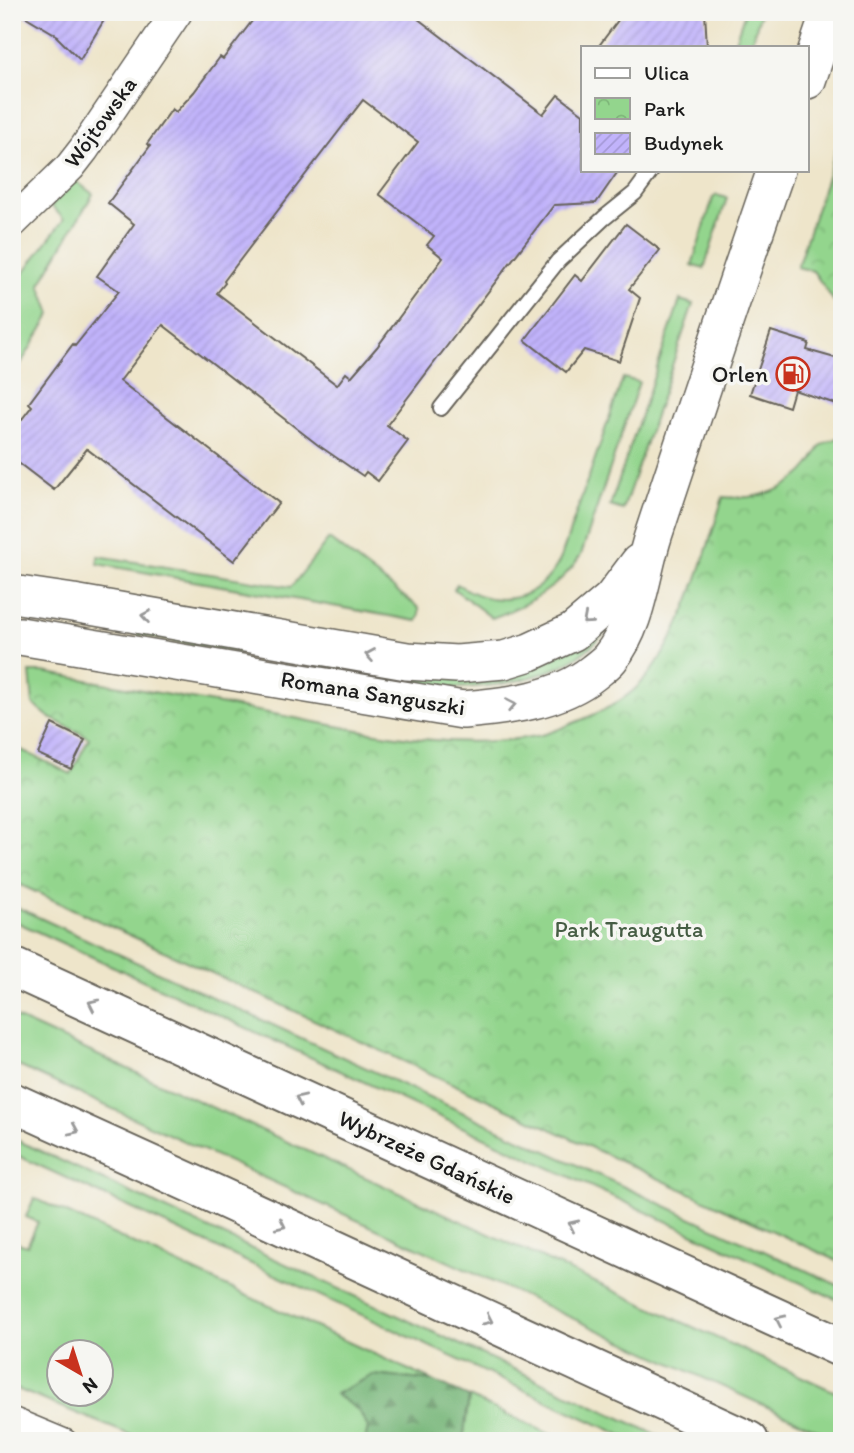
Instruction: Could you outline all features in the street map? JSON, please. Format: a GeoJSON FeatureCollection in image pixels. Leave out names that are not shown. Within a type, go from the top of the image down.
{"type":"FeatureCollection","features":[{"type":"Feature","properties":{"kind":"main road","name":"Wybrzeże Gdańskie"},"geometry":{"type":"LineString","coordinates":[[12,967],[842,1348]]}},
{"type":"Feature","properties":{"kind":"main road"},"geometry":{"type":"LineString","coordinates":[[12,1102],[748,1441]]}},
{"type":"Feature","properties":{"kind":"street","name":"Wójtowska"},"geometry":{"type":"LineString","coordinates":[[12,223],[85,149],[177,12]]}},
{"type":"Feature","properties":{"kind":"street"},"geometry":{"type":"LineString","coordinates":[[808,77],[830,12]]}},
{"type":"Feature","properties":{"kind":"street","name":"Romana Sanguszki"},"geometry":{"type":"LineString","coordinates":[[12,636],[136,654],[463,710],[503,707],[560,692],[581,682],[610,659],[630,624],[648,551],[775,172]]}},
{"type":"Feature","properties":{"kind":"street","name":"Romana Sanguszki"},"geometry":{"type":"LineString","coordinates":[[12,594],[407,661],[457,664],[504,660],[530,652],[573,632],[612,599],[648,551]]}},
{"type":"Feature","properties":{"kind":"street"},"geometry":{"type":"LineString","coordinates":[[12,1419],[65,1441]]}},
{"type":"Feature","properties":{"kind":"lane"},"geometry":{"type":"LineString","coordinates":[[441,408],[558,261],[635,192],[651,172]]}},
{"type":"Feature","properties":{"kind":"green space"},"geometry":{"type":"Polygon","coordinates":[[[745,12],[761,12],[750,46],[733,46],[745,12]]]}},
{"type":"Feature","properties":{"kind":"green space"},"geometry":{"type":"Polygon","coordinates":[[[842,132],[842,313],[813,271],[797,267],[842,132]]]}},
{"type":"Feature","properties":{"kind":"green space"},"geometry":{"type":"Polygon","coordinates":[[[76,181],[93,194],[40,284],[51,314],[12,378],[12,288],[64,219],[51,206],[76,181]]]}},
{"type":"Feature","properties":{"kind":"green space"},"geometry":{"type":"Polygon","coordinates":[[[716,195],[727,198],[704,269],[692,265],[716,195]]]}},
{"type":"Feature","properties":{"kind":"green space"},"geometry":{"type":"Polygon","coordinates":[[[680,300],[693,304],[623,510],[610,506],[680,300]]]}},
{"type":"Feature","properties":{"kind":"green space"},"geometry":{"type":"Polygon","coordinates":[[[623,378],[639,382],[581,555],[563,577],[542,594],[492,618],[454,589],[457,584],[486,597],[515,598],[540,585],[551,574],[560,560],[623,378]]]}},
{"type":"Feature","properties":{"kind":"green space","name":"Park Traugutta"},"geometry":{"type":"Polygon","coordinates":[[[842,436],[842,1263],[12,881],[12,737],[13,746],[71,774],[89,738],[50,718],[33,704],[30,672],[43,672],[399,736],[467,742],[502,741],[546,734],[615,704],[636,688],[652,670],[666,649],[690,598],[723,497],[748,497],[782,488],[801,474],[822,445],[842,436]]]}},
{"type":"Feature","properties":{"kind":"green space"},"geometry":{"type":"Polygon","coordinates":[[[329,539],[419,608],[417,621],[98,564],[98,556],[291,587],[329,539]]]}},
{"type":"Feature","properties":{"kind":"green space"},"geometry":{"type":"Polygon","coordinates":[[[12,606],[436,679],[616,616],[588,649],[549,671],[505,683],[438,688],[39,617],[12,615],[12,606]]]}},
{"type":"Feature","properties":{"kind":"green space"},"geometry":{"type":"Polygon","coordinates":[[[12,905],[842,1287],[842,1302],[12,920],[12,905]]]}},
{"type":"Feature","properties":{"kind":"green space"},"geometry":{"type":"Polygon","coordinates":[[[12,1016],[842,1395],[842,1441],[12,1063],[12,1016]]]}},
{"type":"Feature","properties":{"kind":"green space"},"geometry":{"type":"Polygon","coordinates":[[[12,1138],[670,1441],[634,1441],[12,1153],[12,1138]]]}},
{"type":"Feature","properties":{"kind":"green space"},"geometry":{"type":"Polygon","coordinates":[[[34,1198],[433,1381],[373,1375],[336,1395],[358,1410],[368,1427],[365,1441],[145,1441],[64,1408],[116,1408],[116,1338],[46,1338],[46,1401],[12,1387],[12,1249],[15,1242],[27,1246],[38,1222],[26,1217],[34,1198]]]}},
{"type":"Feature","properties":{"kind":"green space"},"geometry":{"type":"Polygon","coordinates":[[[373,1375],[433,1381],[469,1397],[463,1441],[365,1441],[368,1427],[358,1410],[335,1394],[373,1375]]]}},
{"type":"Feature","properties":{"kind":"green space"},"geometry":{"type":"Polygon","coordinates":[[[469,1397],[565,1441],[463,1441],[469,1397]]]}},
{"type":"Feature","properties":{"kind":"building"},"geometry":{"type":"Polygon","coordinates":[[[18,12],[109,12],[80,60],[58,36],[18,12]]]}},
{"type":"Feature","properties":{"kind":"building"},"geometry":{"type":"Polygon","coordinates":[[[259,12],[409,12],[543,114],[558,95],[581,112],[581,172],[618,172],[596,203],[554,205],[387,425],[408,441],[378,481],[366,472],[363,476],[318,445],[163,325],[120,381],[279,503],[234,561],[87,449],[54,490],[12,458],[12,432],[32,406],[29,403],[73,344],[75,346],[119,291],[97,276],[134,224],[108,203],[150,146],[147,144],[172,109],[176,112],[220,57],[223,59],[259,12]],[[363,100],[217,293],[337,385],[346,373],[351,377],[377,347],[443,258],[427,245],[434,236],[379,194],[418,142],[363,100]]]}},
{"type":"Feature","properties":{"kind":"building"},"geometry":{"type":"Polygon","coordinates":[[[627,12],[705,12],[707,46],[599,46],[627,12]]]}},
{"type":"Feature","properties":{"kind":"building"},"geometry":{"type":"Polygon","coordinates":[[[626,224],[660,250],[629,289],[640,298],[619,361],[584,350],[566,372],[525,340],[575,275],[582,281],[626,224]]]}},
{"type":"Feature","properties":{"kind":"building"},"geometry":{"type":"Polygon","coordinates":[[[771,331],[809,343],[807,350],[842,360],[842,406],[794,390],[789,407],[750,394],[771,331]]]}},
{"type":"Feature","properties":{"kind":"building"},"geometry":{"type":"Polygon","coordinates":[[[52,724],[85,740],[71,769],[38,754],[52,724]]]}},
{"type":"Feature","properties":{"kind":"place","name":"Orlen"},"geometry":{"type":"Point","coordinates":[793,374]}}]}
